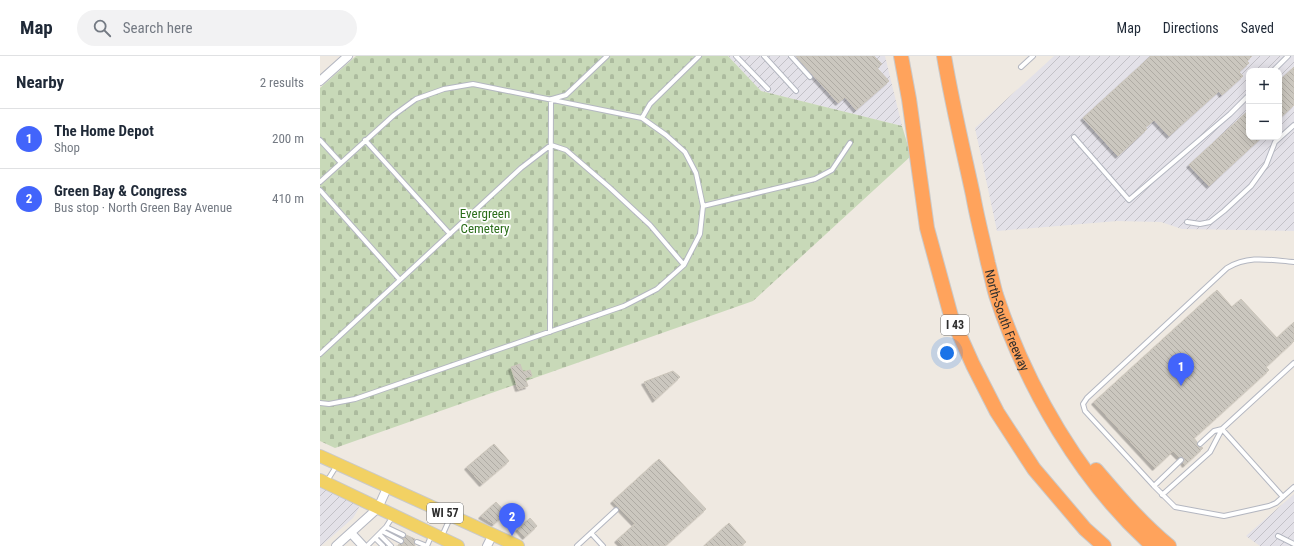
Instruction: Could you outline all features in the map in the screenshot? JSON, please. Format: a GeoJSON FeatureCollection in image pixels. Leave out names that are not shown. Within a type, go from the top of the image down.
{"type":"FeatureCollection","features":[{"type":"Feature","properties":{"kind":"highway","name":"I 43"},"geometry":{"type":"LineString","coordinates":[[901,56],[909,99],[927,228],[950,316],[997,412],[1034,469],[1085,529],[1104,546]]}},
{"type":"Feature","properties":{"kind":"highway","name":"North-South Freeway"},"geometry":{"type":"LineString","coordinates":[[944,56],[979,227],[996,294],[1017,351],[1028,375],[1074,454],[1103,494],[1132,527],[1153,546]]}},
{"type":"Feature","properties":{"kind":"highway"},"geometry":{"type":"LineString","coordinates":[[1051,416],[1115,492],[1149,528],[1170,546]]}},
{"type":"Feature","properties":{"kind":"main road","name":"WI 57"},"geometry":{"type":"LineString","coordinates":[[320,456],[387,488],[451,515],[518,546]]}},
{"type":"Feature","properties":{"kind":"main road","name":"WI 57"},"geometry":{"type":"LineString","coordinates":[[323,482],[458,546]]}},
{"type":"Feature","properties":{"kind":"street"},"geometry":{"type":"LineString","coordinates":[[320,81],[348,56]]}},
{"type":"Feature","properties":{"kind":"street"},"geometry":{"type":"LineString","coordinates":[[336,546],[378,508],[387,488]]}},
{"type":"Feature","properties":{"kind":"street"},"geometry":{"type":"LineString","coordinates":[[351,533],[363,546]]}},
{"type":"Feature","properties":{"kind":"street"},"geometry":{"type":"LineString","coordinates":[[487,546],[493,534]]}},
{"type":"Feature","properties":{"kind":"lane"},"geometry":{"type":"LineString","coordinates":[[551,99],[566,94],[607,56]]}},
{"type":"Feature","properties":{"kind":"lane"},"geometry":{"type":"LineString","coordinates":[[642,118],[650,104],[700,56]]}},
{"type":"Feature","properties":{"kind":"lane"},"geometry":{"type":"LineString","coordinates":[[736,56],[768,89]]}},
{"type":"Feature","properties":{"kind":"lane"},"geometry":{"type":"LineString","coordinates":[[764,56],[796,91]]}},
{"type":"Feature","properties":{"kind":"lane"},"geometry":{"type":"LineString","coordinates":[[791,56],[810,77]]}},
{"type":"Feature","properties":{"kind":"lane"},"geometry":{"type":"LineString","coordinates":[[1022,67],[1034,56]]}},
{"type":"Feature","properties":{"kind":"lane"},"geometry":{"type":"LineString","coordinates":[[1276,68],[1288,56]]}},
{"type":"Feature","properties":{"kind":"lane"},"geometry":{"type":"LineString","coordinates":[[320,182],[365,140],[394,115],[416,99],[444,89],[473,84],[642,118],[666,135],[685,152],[696,173],[704,206],[700,234],[684,265],[657,289],[624,306],[355,399],[329,404],[320,403]]}},
{"type":"Feature","properties":{"kind":"lane"},"geometry":{"type":"LineString","coordinates":[[1074,137],[1129,200],[1230,114],[1246,98]]}},
{"type":"Feature","properties":{"kind":"lane"},"geometry":{"type":"LineString","coordinates":[[550,332],[551,99]]}},
{"type":"Feature","properties":{"kind":"lane"},"geometry":{"type":"LineString","coordinates":[[1187,222],[1200,224],[1210,222],[1224,211],[1251,186],[1266,164],[1275,142],[1294,125]]}},
{"type":"Feature","properties":{"kind":"lane"},"geometry":{"type":"LineString","coordinates":[[320,140],[341,163]]}},
{"type":"Feature","properties":{"kind":"lane"},"geometry":{"type":"LineString","coordinates":[[365,140],[450,234]]}},
{"type":"Feature","properties":{"kind":"lane"},"geometry":{"type":"LineString","coordinates":[[704,206],[814,179],[832,170],[850,143]]}},
{"type":"Feature","properties":{"kind":"lane"},"geometry":{"type":"LineString","coordinates":[[320,354],[521,168],[551,145]]}},
{"type":"Feature","properties":{"kind":"lane"},"geometry":{"type":"LineString","coordinates":[[551,145],[566,150],[609,187],[650,226],[684,265]]}},
{"type":"Feature","properties":{"kind":"lane"},"geometry":{"type":"LineString","coordinates":[[320,190],[400,280]]}},
{"type":"Feature","properties":{"kind":"lane"},"geometry":{"type":"LineString","coordinates":[[1294,262],[1260,259],[1247,260],[1237,262],[1227,268],[1087,398],[1083,404],[1085,411],[1162,495],[1175,507],[1224,516],[1269,506],[1283,497],[1294,487]]}},
{"type":"Feature","properties":{"kind":"lane"},"geometry":{"type":"LineString","coordinates":[[1162,495],[1210,452],[1222,429],[1294,363]]}},
{"type":"Feature","properties":{"kind":"lane"},"geometry":{"type":"LineString","coordinates":[[1200,444],[1214,432],[1222,429]]}},
{"type":"Feature","properties":{"kind":"lane"},"geometry":{"type":"LineString","coordinates":[[1222,429],[1283,497]]}},
{"type":"Feature","properties":{"kind":"lane"},"geometry":{"type":"LineString","coordinates":[[1154,486],[1182,460]]}},
{"type":"Feature","properties":{"kind":"lane"},"geometry":{"type":"LineString","coordinates":[[323,482],[337,464]]}},
{"type":"Feature","properties":{"kind":"lane"},"geometry":{"type":"LineString","coordinates":[[577,546],[616,510]]}},
{"type":"Feature","properties":{"kind":"lane"},"geometry":{"type":"LineString","coordinates":[[417,542],[427,546],[437,536],[451,515]]}},
{"type":"Feature","properties":{"kind":"lane"},"geometry":{"type":"LineString","coordinates":[[367,546],[386,527],[393,516]]}},
{"type":"Feature","properties":{"kind":"lane"},"geometry":{"type":"LineString","coordinates":[[386,527],[403,535]]}},
{"type":"Feature","properties":{"kind":"lane"},"geometry":{"type":"LineString","coordinates":[[591,533],[603,546]]}},
{"type":"Feature","properties":{"kind":"lane"},"geometry":{"type":"LineString","coordinates":[[379,534],[400,541]]}},
{"type":"Feature","properties":{"kind":"lane"},"geometry":{"type":"LineString","coordinates":[[379,534],[383,546]]}},
{"type":"Feature","properties":{"kind":"lane"},"geometry":{"type":"LineString","coordinates":[[379,534],[391,546]]}},
{"type":"Feature","properties":{"kind":"lane"},"geometry":{"type":"LineString","coordinates":[[1278,536],[1294,544]]}},
{"type":"Feature","properties":{"kind":"shaded area"},"geometry":{"type":"Polygon","coordinates":[[[728,56],[885,56],[902,126],[761,91],[728,56]]]}},
{"type":"Feature","properties":{"kind":"shaded area"},"geometry":{"type":"Polygon","coordinates":[[[1054,56],[1294,56],[1294,231],[1182,229],[1161,222],[1117,221],[997,231],[975,128],[1054,56]]]}},
{"type":"Feature","properties":{"kind":"shaded area"},"geometry":{"type":"Polygon","coordinates":[[[320,487],[357,505],[359,508],[353,518],[321,546],[320,546],[320,487]]]}},
{"type":"Feature","properties":{"kind":"shaded area"},"geometry":{"type":"Polygon","coordinates":[[[1294,494],[1294,546],[1260,546],[1246,536],[1294,494]]]}},
{"type":"Feature","properties":{"kind":"green space","name":"Evergreen Cemetery"},"geometry":{"type":"Polygon","coordinates":[[[356,56],[728,56],[761,91],[902,126],[911,156],[753,301],[335,448],[320,441],[320,88],[356,56]]]}},
{"type":"Feature","properties":{"kind":"building"},"geometry":{"type":"Polygon","coordinates":[[[796,56],[874,56],[882,64],[877,68],[889,81],[856,110],[845,97],[838,103],[796,56]]]}},
{"type":"Feature","properties":{"kind":"building"},"geometry":{"type":"Polygon","coordinates":[[[1151,56],[1252,56],[1247,61],[1249,63],[1239,72],[1243,76],[1222,95],[1219,91],[1169,136],[1154,120],[1145,128],[1147,129],[1118,156],[1083,118],[1151,56]]]}},
{"type":"Feature","properties":{"kind":"building"},"geometry":{"type":"Polygon","coordinates":[[[1294,67],[1294,105],[1282,116],[1282,104],[1282,78],[1294,67]]]}},
{"type":"Feature","properties":{"kind":"building"},"geometry":{"type":"Polygon","coordinates":[[[1246,113],[1246,140],[1259,140],[1209,186],[1189,165],[1246,113]]]}},
{"type":"Feature","properties":{"kind":"building"},"geometry":{"type":"Polygon","coordinates":[[[1217,290],[1232,307],[1241,299],[1277,338],[1294,322],[1294,341],[1266,367],[1269,370],[1194,438],[1197,442],[1197,446],[1203,448],[1185,465],[1183,462],[1184,458],[1179,457],[1173,451],[1155,468],[1094,402],[1217,290]]]}},
{"type":"Feature","properties":{"kind":"building"},"geometry":{"type":"Polygon","coordinates":[[[520,364],[523,372],[530,370],[532,376],[525,378],[528,386],[518,389],[511,367],[520,364]]]}},
{"type":"Feature","properties":{"kind":"building"},"geometry":{"type":"Polygon","coordinates":[[[673,371],[680,377],[655,400],[644,382],[673,371]]]}},
{"type":"Feature","properties":{"kind":"building"},"geometry":{"type":"Polygon","coordinates":[[[494,444],[509,461],[482,484],[467,467],[494,444]]]}},
{"type":"Feature","properties":{"kind":"building"},"geometry":{"type":"Polygon","coordinates":[[[659,459],[706,509],[665,546],[623,546],[617,540],[635,524],[613,501],[659,459]]]}},
{"type":"Feature","properties":{"kind":"building"},"geometry":{"type":"Polygon","coordinates":[[[496,502],[506,513],[494,524],[481,516],[496,502]]]}},
{"type":"Feature","properties":{"kind":"building"},"geometry":{"type":"Polygon","coordinates":[[[530,518],[537,526],[525,537],[518,529],[530,518]]]}},
{"type":"Feature","properties":{"kind":"building"},"geometry":{"type":"Polygon","coordinates":[[[729,523],[746,542],[741,546],[704,546],[729,523]]]}},
{"type":"Feature","properties":{"kind":"building"},"geometry":{"type":"Polygon","coordinates":[[[406,535],[415,539],[415,546],[398,546],[399,544],[404,543],[403,538],[406,535]]]}},
{"type":"Feature","properties":{"kind":"place","name":"The Home Depot"},"geometry":{"type":"Point","coordinates":[1181,386]}},
{"type":"Feature","properties":{"kind":"place","name":"Green Bay & Congress"},"geometry":{"type":"Point","coordinates":[512,536]}}]}
